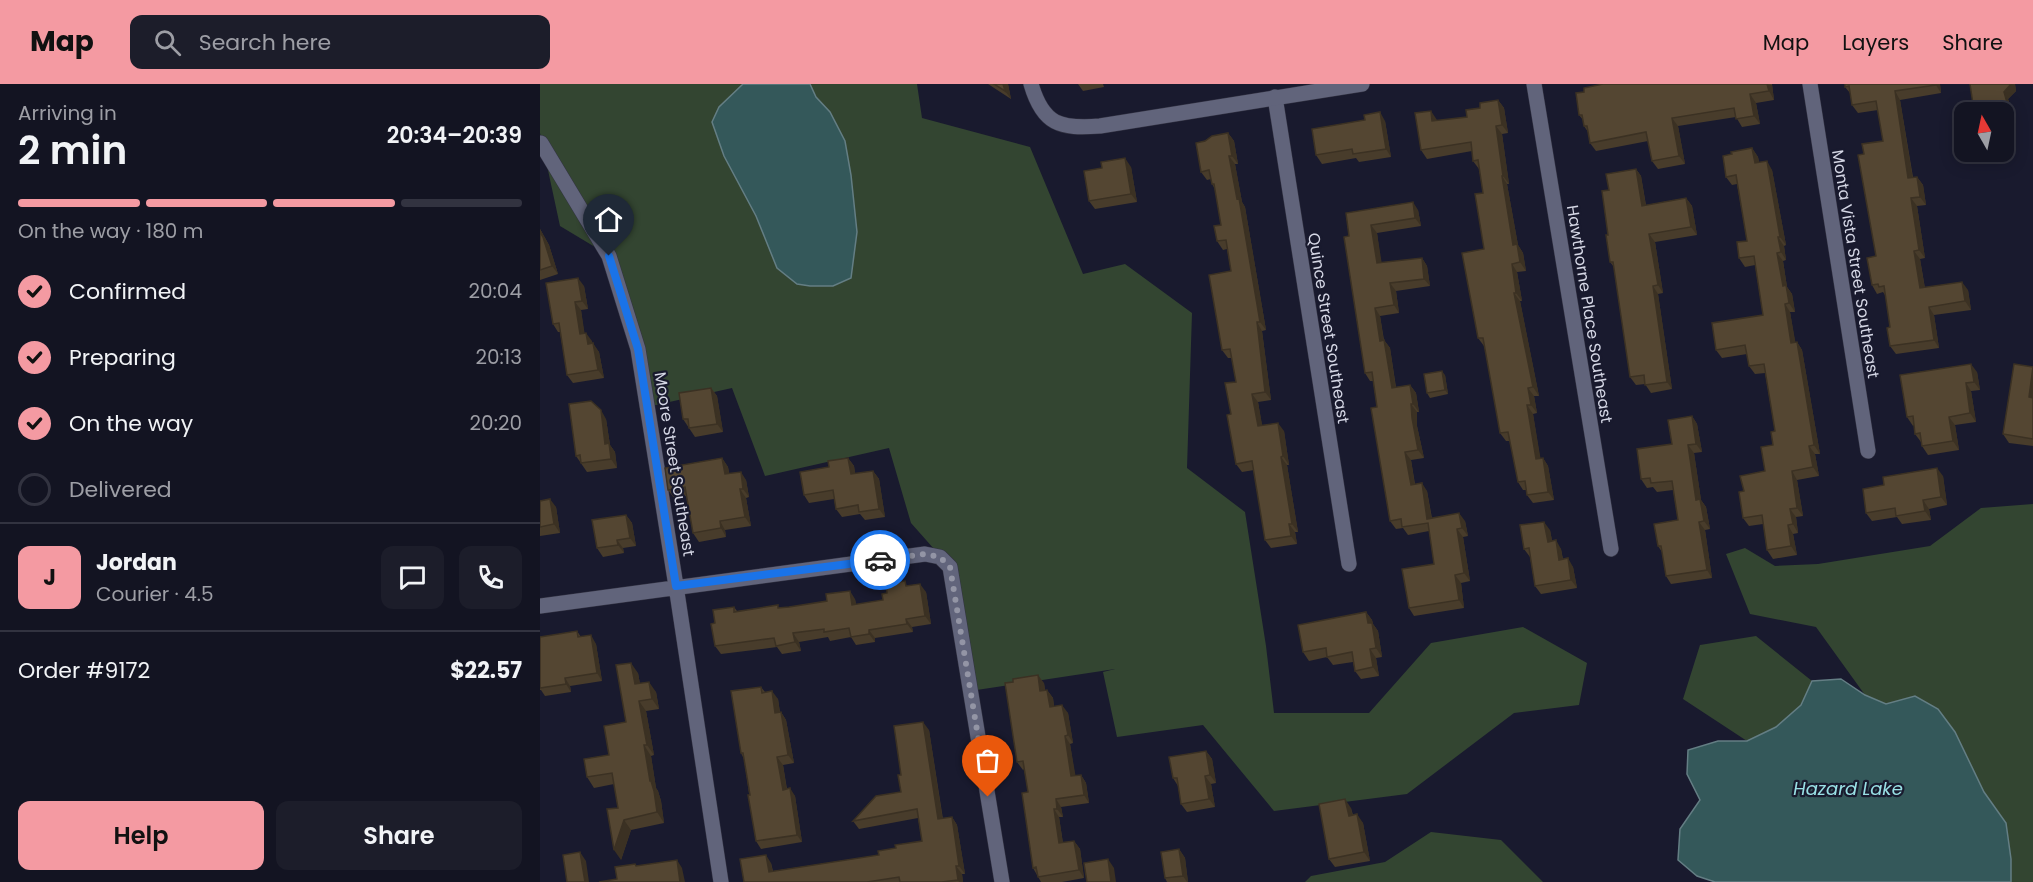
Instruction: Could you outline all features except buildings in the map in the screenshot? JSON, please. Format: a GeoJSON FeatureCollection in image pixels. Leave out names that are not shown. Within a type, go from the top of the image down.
{"type":"FeatureCollection","features":[{"type":"Feature","properties":{"kind":"street"},"geometry":{"type":"LineString","coordinates":[[1031,84],[1041,111],[1050,120],[1065,127],[1100,126],[1362,84]]}},
{"type":"Feature","properties":{"kind":"street","name":"Hawthorne Place Southeast"},"geometry":{"type":"LineString","coordinates":[[1534,84],[1611,549]]}},
{"type":"Feature","properties":{"kind":"street","name":"Monta Vista Street Southeast"},"geometry":{"type":"LineString","coordinates":[[1810,84],[1868,451]]}},
{"type":"Feature","properties":{"kind":"street","name":"Quince Street Southeast"},"geometry":{"type":"LineString","coordinates":[[1275,97],[1349,564]]}},
{"type":"Feature","properties":{"kind":"street","name":"Moore Street Southeast"},"geometry":{"type":"LineString","coordinates":[[541,143],[609,256],[638,349],[721,882]]}},
{"type":"Feature","properties":{"kind":"street"},"geometry":{"type":"LineString","coordinates":[[540,606],[925,554],[940,557],[950,567],[1002,882]]}},
{"type":"Feature","properties":{"kind":"shaded area"},"geometry":{"type":"Polygon","coordinates":[[[540,84],[917,84],[922,118],[1030,147],[1083,274],[1125,264],[1192,313],[1187,468],[1245,512],[1274,713],[1369,713],[1431,643],[1523,627],[1587,663],[1579,705],[1514,713],[1407,794],[1274,811],[1203,725],[1117,737],[1103,672],[1115,669],[970,691],[950,567],[911,523],[889,448],[765,476],[732,388],[647,407],[610,256],[560,226],[540,133],[540,84]]]}},
{"type":"Feature","properties":{"kind":"shaded area"},"geometry":{"type":"Polygon","coordinates":[[[2033,504],[2033,882],[2011,882],[2011,859],[2006,823],[1984,792],[1955,732],[1915,696],[1886,704],[1865,695],[1816,627],[1750,614],[1726,554],[1745,548],[1775,566],[1818,564],[1930,546],[1981,508],[2033,504]]]}},
{"type":"Feature","properties":{"kind":"shaded area"},"geometry":{"type":"Polygon","coordinates":[[[1756,636],[1812,681],[1801,705],[1776,727],[1747,741],[1683,699],[1700,645],[1756,636]]]}},
{"type":"Feature","properties":{"kind":"shaded area"},"geometry":{"type":"Polygon","coordinates":[[[1431,832],[1501,840],[1543,882],[1305,882],[1311,876],[1385,862],[1431,832]]]}},
{"type":"Feature","properties":{"kind":"water"},"geometry":{"type":"Polygon","coordinates":[[[743,84],[810,84],[816,97],[830,112],[845,141],[851,175],[857,232],[851,278],[833,286],[810,286],[797,284],[777,268],[756,216],[724,156],[712,122],[719,107],[743,84]]]}},
{"type":"Feature","properties":{"kind":"water","name":"Hazard Lake"},"geometry":{"type":"Polygon","coordinates":[[[1841,679],[1865,695],[1886,704],[1915,696],[1938,709],[1955,732],[1984,792],[2006,823],[2011,859],[2011,882],[1715,882],[1697,876],[1678,860],[1680,829],[1700,800],[1687,774],[1688,750],[1718,741],[1747,741],[1776,727],[1801,705],[1812,681],[1841,679]]]}},
{"type":"Feature","properties":{"kind":"way so far"},"geometry":{"type":"LineString","coordinates":[[880,560],[925,554],[940,557],[950,567],[988,797]]}},
{"type":"Feature","properties":{"kind":"route"},"geometry":{"type":"LineString","coordinates":[[609,256],[638,349],[676,586],[880,560]]}}]}
